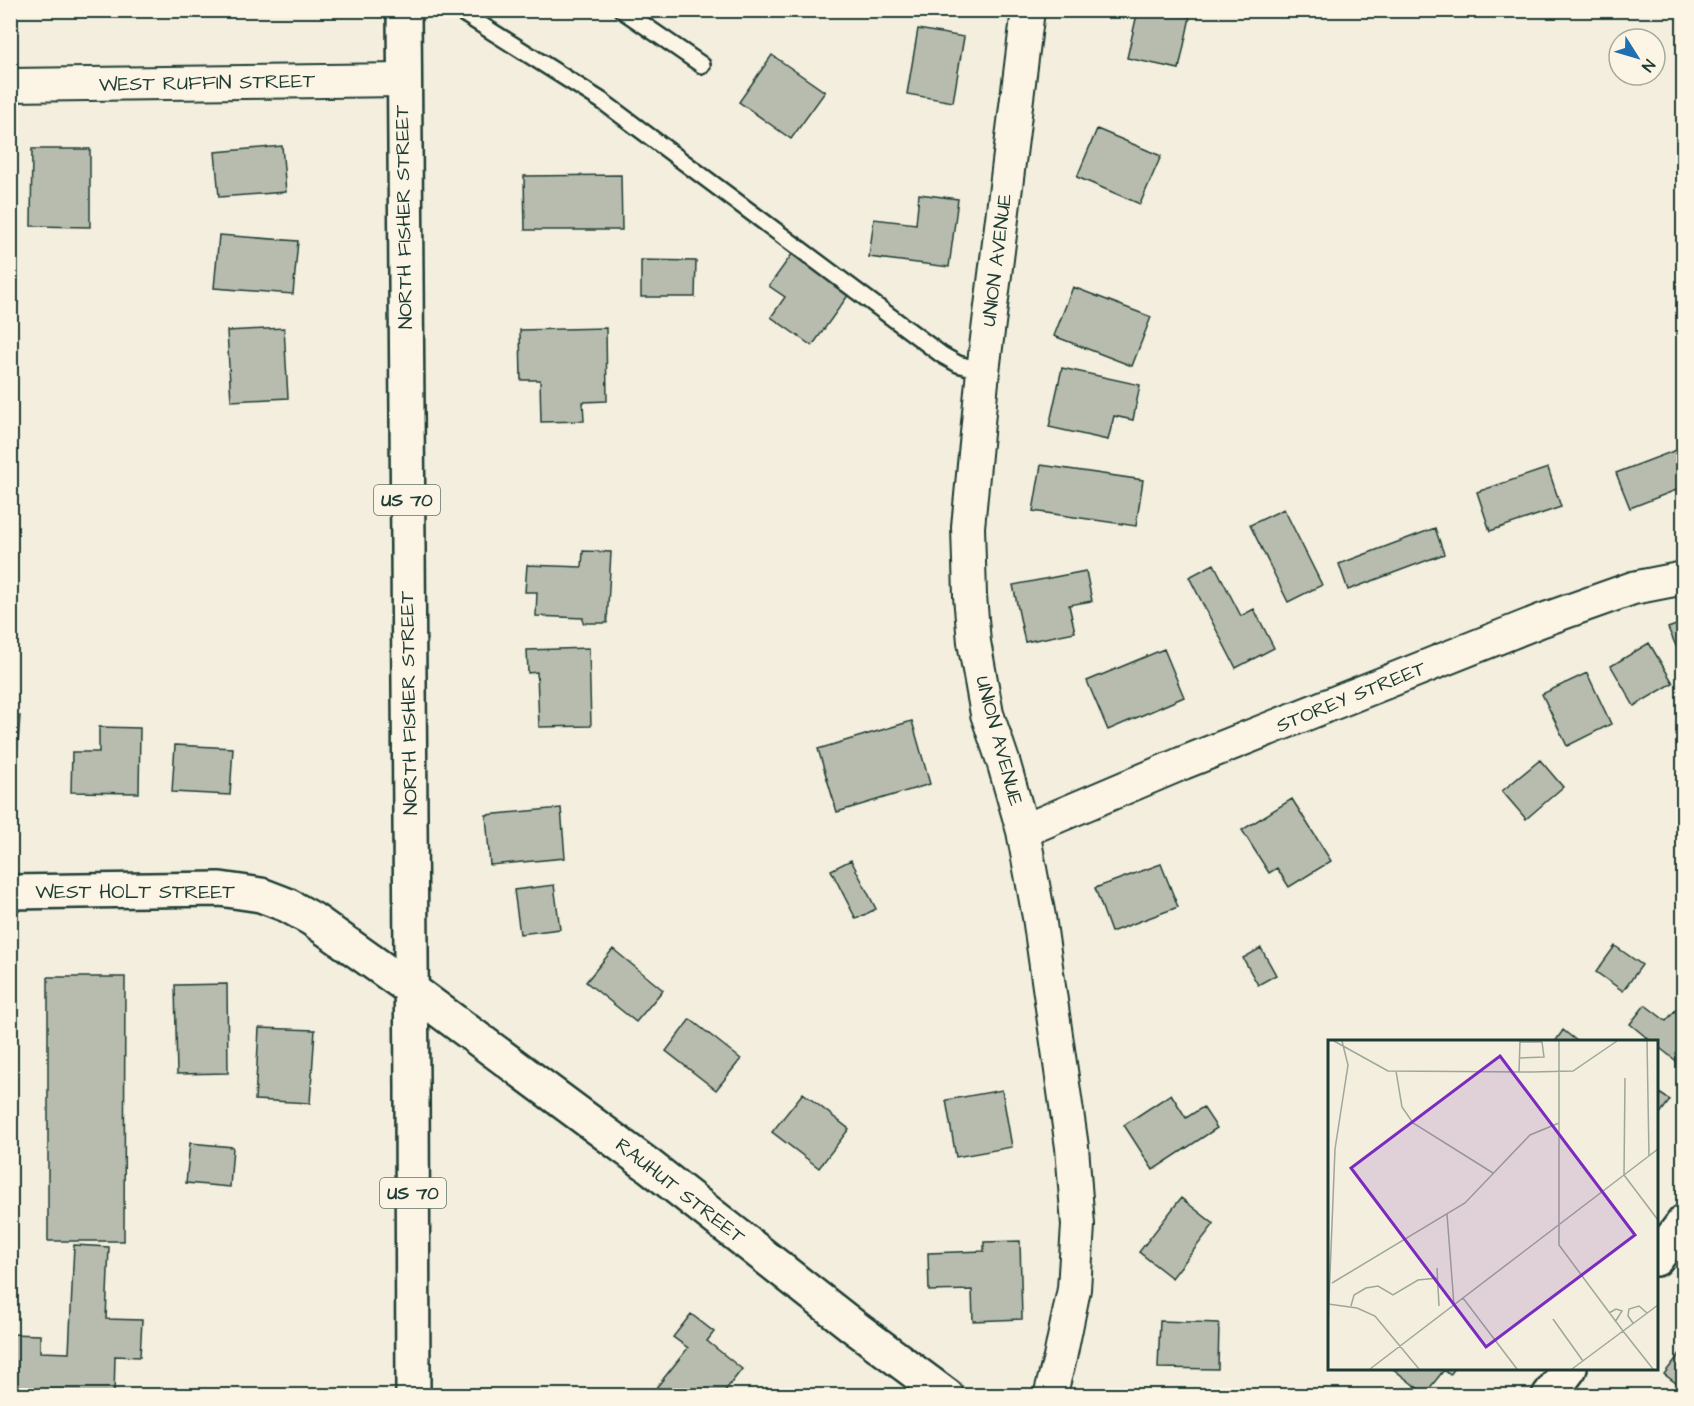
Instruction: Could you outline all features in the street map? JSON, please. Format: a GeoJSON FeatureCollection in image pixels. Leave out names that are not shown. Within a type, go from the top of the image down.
{"type":"FeatureCollection","features":[{"type":"Feature","properties":{"kind":"main road","name":"NORTH FISHER STREET"},"geometry":{"type":"LineString","coordinates":[[404,10],[413,1395]]}},
{"type":"Feature","properties":{"kind":"main road","name":"WEST HOLT STREET"},"geometry":{"type":"LineString","coordinates":[[10,892],[220,889],[261,895],[287,905],[312,919],[412,990]]}},
{"type":"Feature","properties":{"kind":"main road","name":"RAUHUT STREET"},"geometry":{"type":"LineString","coordinates":[[412,990],[648,1165],[853,1326],[947,1395]]}},
{"type":"Feature","properties":{"kind":"main road"},"geometry":{"type":"LineString","coordinates":[[1658,1256],[1683,1222]]}},
{"type":"Feature","properties":{"kind":"main road"},"geometry":{"type":"LineString","coordinates":[[1549,1395],[1568,1370]]}},
{"type":"Feature","properties":{"kind":"street","name":"UNION AVENUE"},"geometry":{"type":"LineString","coordinates":[[1028,10],[983,371],[968,527],[974,642],[987,714],[1023,831],[1039,917],[1072,1147],[1078,1225],[1074,1289],[1050,1395]]}},
{"type":"Feature","properties":{"kind":"street","name":"WEST RUFFIN STREET"},"geometry":{"type":"LineString","coordinates":[[10,85],[403,80]]}},
{"type":"Feature","properties":{"kind":"street","name":"STOREY STREET"},"geometry":{"type":"LineString","coordinates":[[1023,831],[1183,763],[1540,621],[1633,588],[1683,578]]}},
{"type":"Feature","properties":{"kind":"lane"},"geometry":{"type":"LineString","coordinates":[[458,10],[603,101],[942,355],[958,364],[983,371]]}},
{"type":"Feature","properties":{"kind":"lane"},"geometry":{"type":"LineString","coordinates":[[622,10],[642,16],[702,65]]}},
{"type":"Feature","properties":{"kind":"building"},"geometry":{"type":"Polygon","coordinates":[[[1138,10],[1163,10],[1190,17],[1179,69],[1127,58],[1138,10]]]}},
{"type":"Feature","properties":{"kind":"building"},"geometry":{"type":"Polygon","coordinates":[[[918,29],[964,37],[953,102],[907,94],[918,29]]]}},
{"type":"Feature","properties":{"kind":"building"},"geometry":{"type":"Polygon","coordinates":[[[772,55],[825,92],[791,139],[739,102],[772,55]]]}},
{"type":"Feature","properties":{"kind":"building"},"geometry":{"type":"Polygon","coordinates":[[[1097,129],[1161,156],[1140,204],[1077,177],[1097,129]]]}},
{"type":"Feature","properties":{"kind":"building"},"geometry":{"type":"Polygon","coordinates":[[[282,146],[286,192],[219,197],[215,152],[282,146]]]}},
{"type":"Feature","properties":{"kind":"building"},"geometry":{"type":"Polygon","coordinates":[[[32,149],[90,149],[90,227],[31,226],[32,149]]]}},
{"type":"Feature","properties":{"kind":"building"},"geometry":{"type":"Polygon","coordinates":[[[621,175],[622,230],[525,230],[524,176],[621,175]]]}},
{"type":"Feature","properties":{"kind":"building"},"geometry":{"type":"Polygon","coordinates":[[[919,194],[958,199],[949,267],[869,257],[874,219],[916,224],[919,194]]]}},
{"type":"Feature","properties":{"kind":"building"},"geometry":{"type":"Polygon","coordinates":[[[219,235],[298,241],[293,294],[214,288],[219,235]]]}},
{"type":"Feature","properties":{"kind":"building"},"geometry":{"type":"Polygon","coordinates":[[[795,250],[852,290],[812,346],[771,317],[785,297],[769,286],[795,250]]]}},
{"type":"Feature","properties":{"kind":"building"},"geometry":{"type":"Polygon","coordinates":[[[641,260],[696,261],[695,297],[641,297],[641,260]]]}},
{"type":"Feature","properties":{"kind":"building"},"geometry":{"type":"Polygon","coordinates":[[[1073,287],[1151,317],[1132,366],[1054,336],[1073,287]]]}},
{"type":"Feature","properties":{"kind":"building"},"geometry":{"type":"Polygon","coordinates":[[[284,328],[288,398],[231,401],[227,331],[284,328]]]}},
{"type":"Feature","properties":{"kind":"building"},"geometry":{"type":"Polygon","coordinates":[[[606,328],[607,401],[583,402],[584,421],[541,422],[540,380],[521,380],[520,330],[606,328]]]}},
{"type":"Feature","properties":{"kind":"building"},"geometry":{"type":"Polygon","coordinates":[[[1062,368],[1140,385],[1133,420],[1114,416],[1108,440],[1049,427],[1062,368]]]}},
{"type":"Feature","properties":{"kind":"building"},"geometry":{"type":"Polygon","coordinates":[[[1684,447],[1684,487],[1630,508],[1616,473],[1684,447]]]}},
{"type":"Feature","properties":{"kind":"building"},"geometry":{"type":"Polygon","coordinates":[[[1041,465],[1143,480],[1136,526],[1033,511],[1041,465]]]}},
{"type":"Feature","properties":{"kind":"building"},"geometry":{"type":"Polygon","coordinates":[[[1548,468],[1561,507],[1490,531],[1477,492],[1548,468]]]}},
{"type":"Feature","properties":{"kind":"building"},"geometry":{"type":"Polygon","coordinates":[[[1284,509],[1322,585],[1288,602],[1250,525],[1284,509]]]}},
{"type":"Feature","properties":{"kind":"building"},"geometry":{"type":"Polygon","coordinates":[[[1435,528],[1444,554],[1348,590],[1339,564],[1435,528]]]}},
{"type":"Feature","properties":{"kind":"building"},"geometry":{"type":"Polygon","coordinates":[[[583,551],[611,552],[607,623],[583,623],[583,618],[536,616],[537,592],[525,592],[527,565],[582,567],[583,551]]]}},
{"type":"Feature","properties":{"kind":"building"},"geometry":{"type":"Polygon","coordinates":[[[1214,564],[1241,616],[1254,609],[1274,648],[1236,668],[1189,577],[1214,564]]]}},
{"type":"Feature","properties":{"kind":"building"},"geometry":{"type":"Polygon","coordinates":[[[1086,571],[1092,601],[1069,605],[1075,632],[1025,642],[1013,585],[1086,571]]]}},
{"type":"Feature","properties":{"kind":"building"},"geometry":{"type":"Polygon","coordinates":[[[1684,622],[1684,664],[1668,628],[1684,622]]]}},
{"type":"Feature","properties":{"kind":"building"},"geometry":{"type":"Polygon","coordinates":[[[1649,643],[1673,683],[1634,706],[1611,666],[1649,643]]]}},
{"type":"Feature","properties":{"kind":"building"},"geometry":{"type":"Polygon","coordinates":[[[589,648],[591,726],[539,727],[537,672],[528,673],[527,650],[589,648]]]}},
{"type":"Feature","properties":{"kind":"building"},"geometry":{"type":"Polygon","coordinates":[[[1164,649],[1184,697],[1108,730],[1087,681],[1164,649]]]}},
{"type":"Feature","properties":{"kind":"building"},"geometry":{"type":"Polygon","coordinates":[[[1587,673],[1611,724],[1567,746],[1542,694],[1587,673]]]}},
{"type":"Feature","properties":{"kind":"building"},"geometry":{"type":"Polygon","coordinates":[[[10,715],[20,716],[13,810],[10,810],[10,715]]]}},
{"type":"Feature","properties":{"kind":"building"},"geometry":{"type":"Polygon","coordinates":[[[912,721],[930,784],[837,812],[818,749],[912,721]]]}},
{"type":"Feature","properties":{"kind":"building"},"geometry":{"type":"Polygon","coordinates":[[[99,727],[140,728],[139,793],[71,792],[72,752],[99,752],[99,727]]]}},
{"type":"Feature","properties":{"kind":"building"},"geometry":{"type":"Polygon","coordinates":[[[175,745],[233,748],[230,795],[172,792],[175,745]]]}},
{"type":"Feature","properties":{"kind":"building"},"geometry":{"type":"Polygon","coordinates":[[[1540,760],[1563,787],[1526,819],[1502,791],[1540,760]]]}},
{"type":"Feature","properties":{"kind":"building"},"geometry":{"type":"Polygon","coordinates":[[[1292,799],[1331,861],[1289,887],[1277,868],[1269,873],[1242,830],[1292,799]]]}},
{"type":"Feature","properties":{"kind":"building"},"geometry":{"type":"Polygon","coordinates":[[[561,808],[565,858],[490,865],[486,815],[561,808]]]}},
{"type":"Feature","properties":{"kind":"building"},"geometry":{"type":"Polygon","coordinates":[[[851,860],[876,909],[856,919],[831,870],[851,860]]]}},
{"type":"Feature","properties":{"kind":"building"},"geometry":{"type":"Polygon","coordinates":[[[1161,864],[1178,907],[1111,932],[1095,888],[1161,864]]]}},
{"type":"Feature","properties":{"kind":"building"},"geometry":{"type":"Polygon","coordinates":[[[554,885],[560,929],[520,934],[514,890],[554,885]]]}},
{"type":"Feature","properties":{"kind":"building"},"geometry":{"type":"Polygon","coordinates":[[[1615,946],[1642,965],[1623,991],[1596,972],[1615,946]]]}},
{"type":"Feature","properties":{"kind":"building"},"geometry":{"type":"Polygon","coordinates":[[[1261,948],[1276,975],[1258,985],[1243,958],[1261,948]]]}},
{"type":"Feature","properties":{"kind":"building"},"geometry":{"type":"Polygon","coordinates":[[[613,949],[663,990],[636,1022],[586,982],[613,949]]]}},
{"type":"Feature","properties":{"kind":"building"},"geometry":{"type":"Polygon","coordinates":[[[48,977],[125,977],[124,1241],[48,1241],[48,977]]]}},
{"type":"Feature","properties":{"kind":"building"},"geometry":{"type":"Polygon","coordinates":[[[227,984],[228,1073],[177,1074],[175,985],[227,984]]]}},
{"type":"Feature","properties":{"kind":"building"},"geometry":{"type":"Polygon","coordinates":[[[1645,1005],[1666,1021],[1679,1006],[1684,1010],[1684,1067],[1658,1047],[1658,1040],[1650,1040],[1630,1024],[1645,1005]]]}},
{"type":"Feature","properties":{"kind":"building"},"geometry":{"type":"Polygon","coordinates":[[[690,1019],[741,1059],[716,1090],[666,1051],[690,1019]]]}},
{"type":"Feature","properties":{"kind":"building"},"geometry":{"type":"Polygon","coordinates":[[[259,1028],[315,1030],[310,1103],[255,1100],[259,1028]]]}},
{"type":"Feature","properties":{"kind":"building"},"geometry":{"type":"Polygon","coordinates":[[[1563,1030],[1576,1040],[1556,1040],[1563,1030]]]}},
{"type":"Feature","properties":{"kind":"building"},"geometry":{"type":"Polygon","coordinates":[[[1002,1090],[1012,1147],[956,1157],[946,1100],[1002,1090]]]}},
{"type":"Feature","properties":{"kind":"building"},"geometry":{"type":"Polygon","coordinates":[[[1658,1092],[1670,1100],[1658,1116],[1658,1092]]]}},
{"type":"Feature","properties":{"kind":"building"},"geometry":{"type":"Polygon","coordinates":[[[803,1093],[849,1129],[819,1168],[772,1132],[803,1093]]]}},
{"type":"Feature","properties":{"kind":"building"},"geometry":{"type":"Polygon","coordinates":[[[1171,1094],[1186,1118],[1203,1107],[1217,1128],[1153,1170],[1124,1125],[1171,1094]]]}},
{"type":"Feature","properties":{"kind":"building"},"geometry":{"type":"Polygon","coordinates":[[[190,1143],[233,1147],[230,1187],[186,1183],[190,1143]]]}},
{"type":"Feature","properties":{"kind":"building"},"geometry":{"type":"Polygon","coordinates":[[[1181,1198],[1214,1224],[1172,1278],[1139,1252],[1181,1198]]]}},
{"type":"Feature","properties":{"kind":"building"},"geometry":{"type":"Polygon","coordinates":[[[1020,1241],[1022,1319],[973,1321],[972,1290],[929,1291],[928,1253],[984,1251],[984,1242],[1020,1241]]]}},
{"type":"Feature","properties":{"kind":"building"},"geometry":{"type":"Polygon","coordinates":[[[74,1245],[109,1247],[106,1319],[142,1320],[140,1357],[115,1356],[114,1396],[10,1396],[10,1334],[40,1335],[40,1352],[69,1353],[74,1245]]]}},
{"type":"Feature","properties":{"kind":"building"},"geometry":{"type":"Polygon","coordinates":[[[691,1314],[714,1332],[707,1341],[742,1369],[721,1396],[665,1396],[656,1388],[688,1348],[673,1337],[691,1314]]]}},
{"type":"Feature","properties":{"kind":"building"},"geometry":{"type":"Polygon","coordinates":[[[1160,1321],[1219,1323],[1218,1369],[1158,1368],[1160,1321]]]}},
{"type":"Feature","properties":{"kind":"building"},"geometry":{"type":"Polygon","coordinates":[[[1682,1351],[1684,1352],[1684,1389],[1664,1374],[1682,1351]]]}},
{"type":"Feature","properties":{"kind":"building"},"geometry":{"type":"Polygon","coordinates":[[[1395,1370],[1444,1370],[1425,1394],[1395,1370]]]}},
{"type":"Feature","properties":{"kind":"building"},"geometry":{"type":"Polygon","coordinates":[[[1444,1370],[1454,1370],[1450,1375],[1444,1370]]]}}]}
